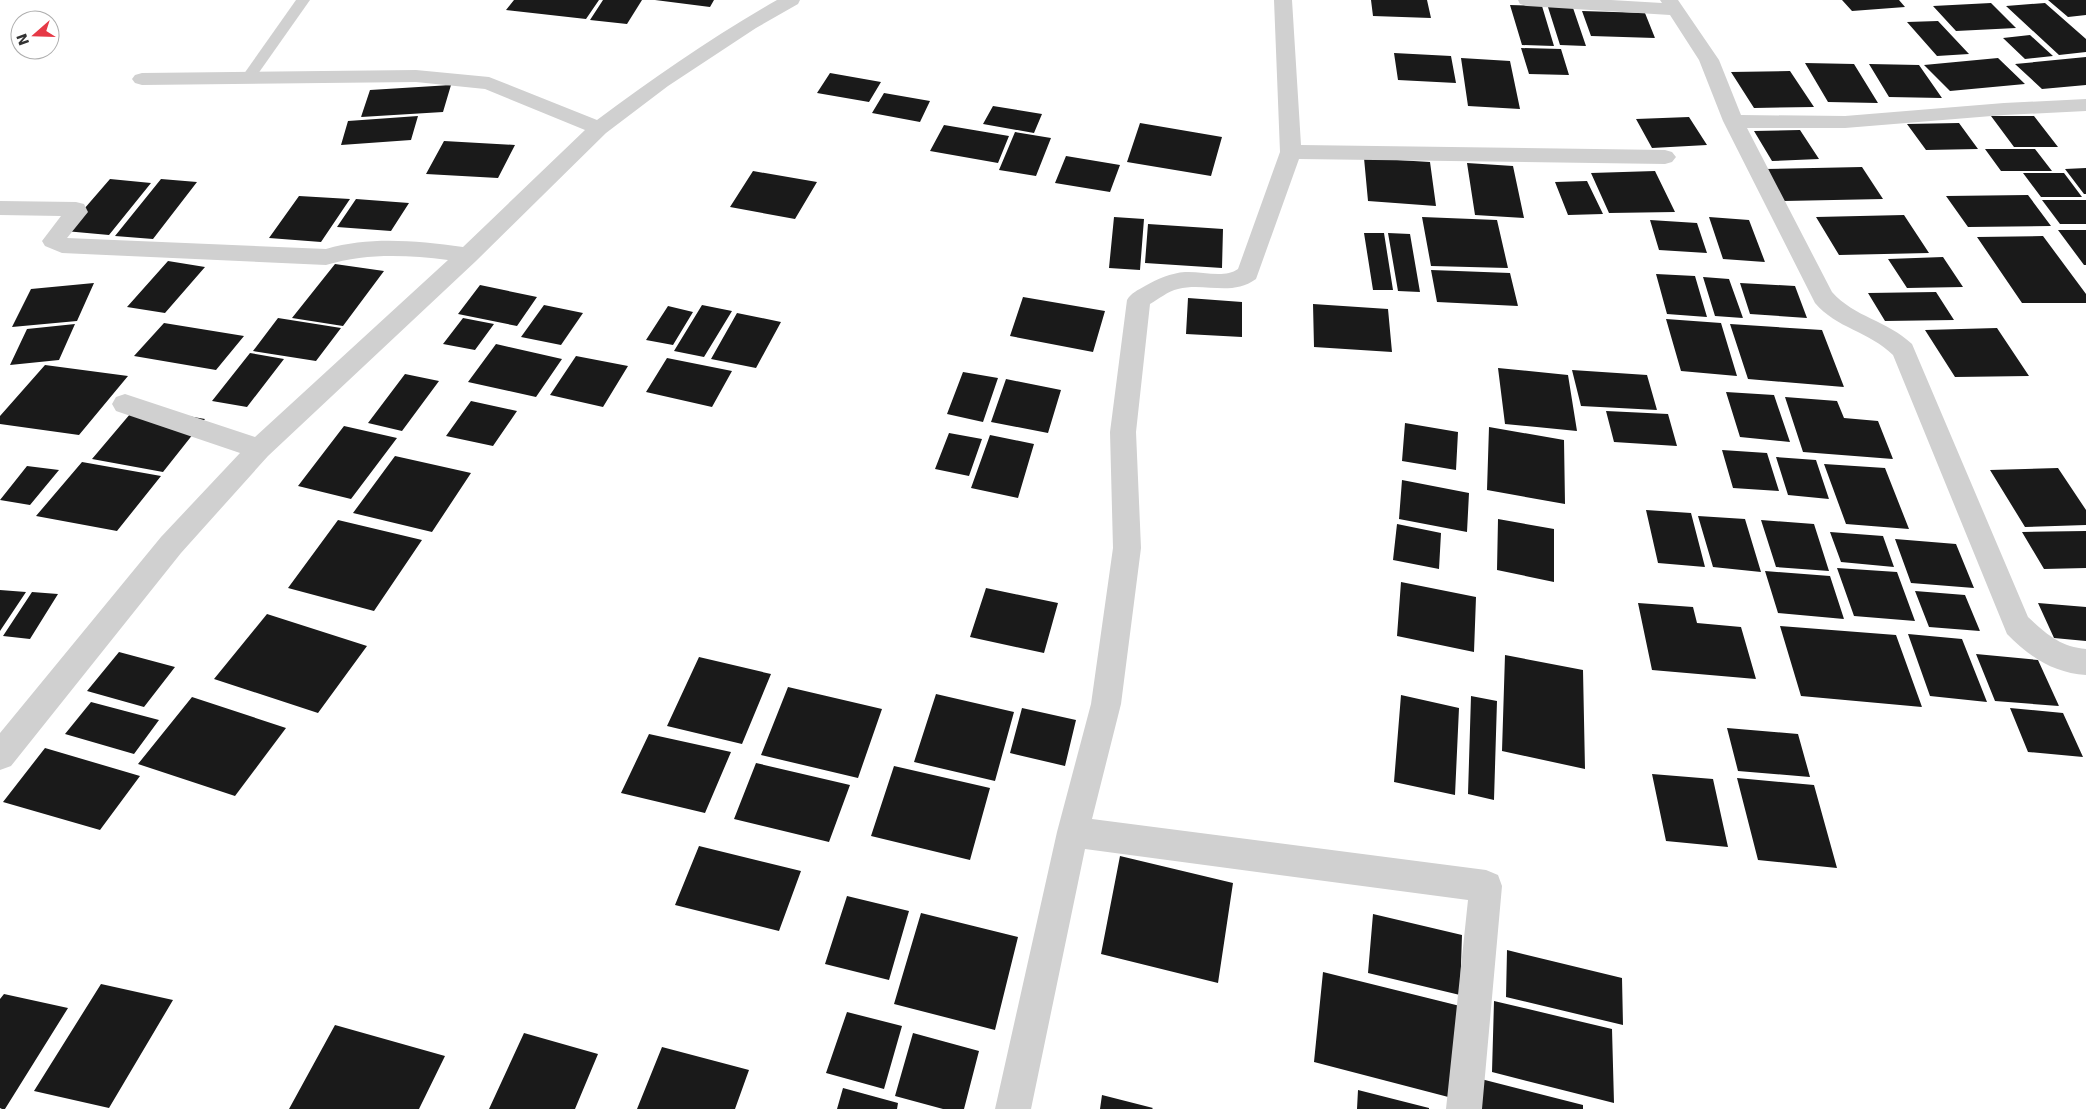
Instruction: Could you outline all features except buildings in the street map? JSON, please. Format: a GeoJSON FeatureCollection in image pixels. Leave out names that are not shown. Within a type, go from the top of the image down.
{"type":"FeatureCollection","features":[{"type":"Feature","properties":{"kind":"street"},"geometry":{"type":"LineString","coordinates":[[0,756],[172,545],[259,449],[468,255],[599,128],[661,82],[750,24],[791,0]]}},
{"type":"Feature","properties":{"kind":"street"},"geometry":{"type":"LineString","coordinates":[[1013,1109],[1073,832],[1106,704],[1127,548],[1123,432],[1139,300],[1181,280],[1233,280],[1244,277],[1248,273],[1291,152],[1283,0]]}},
{"type":"Feature","properties":{"kind":"street"},"geometry":{"type":"LineString","coordinates":[[1527,0],[1673,5],[1709,60],[1733,122],[1829,305],[1838,313],[1886,335],[1897,342],[1903,350],[2017,625],[2041,649],[2076,662],[2086,662]]}},
{"type":"Feature","properties":{"kind":"street"},"geometry":{"type":"LineString","coordinates":[[142,79],[416,76],[489,83],[599,128]]}},
{"type":"Feature","properties":{"kind":"street"},"geometry":{"type":"LineString","coordinates":[[1733,122],[1845,122],[2004,109],[2086,105]]}},
{"type":"Feature","properties":{"kind":"street"},"geometry":{"type":"LineString","coordinates":[[1291,152],[1665,157]]}},
{"type":"Feature","properties":{"kind":"street"},"geometry":{"type":"LineString","coordinates":[[0,208],[76,209],[77,212],[54,238],[53,241],[62,245],[326,257],[347,249],[376,246],[468,255]]}},
{"type":"Feature","properties":{"kind":"street"},"geometry":{"type":"LineString","coordinates":[[125,404],[259,449]]}},
{"type":"Feature","properties":{"kind":"street"},"geometry":{"type":"LineString","coordinates":[[1073,832],[1486,886],[1464,1109]]}},
{"type":"Feature","properties":{"kind":"lane"},"geometry":{"type":"LineString","coordinates":[[248,78],[303,0]]}}]}
